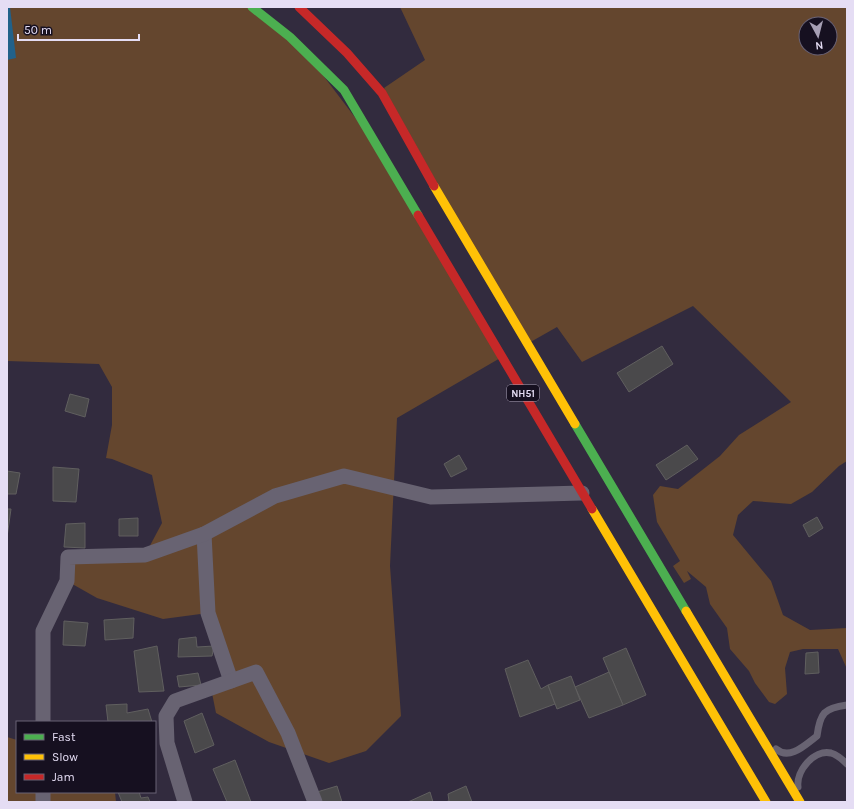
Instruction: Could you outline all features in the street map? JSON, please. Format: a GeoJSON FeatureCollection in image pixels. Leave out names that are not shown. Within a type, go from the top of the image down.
{"type":"FeatureCollection","features":[{"type":"Feature","properties":{"kind":"highway","name":"NH51"},"geometry":{"type":"LineString","coordinates":[[252,7],[290,37],[344,90],[766,802]]}},
{"type":"Feature","properties":{"kind":"highway","name":"NH51"},"geometry":{"type":"LineString","coordinates":[[299,7],[346,53],[382,93],[435,188],[800,802]]}},
{"type":"Feature","properties":{"kind":"street"},"geometry":{"type":"LineString","coordinates":[[43,721],[43,631],[67,581],[68,557],[145,555],[204,534],[275,496],[344,476],[431,497],[582,493]]}},
{"type":"Feature","properties":{"kind":"street"},"geometry":{"type":"LineString","coordinates":[[204,534],[208,613],[230,681]]}},
{"type":"Feature","properties":{"kind":"street"},"geometry":{"type":"LineString","coordinates":[[185,802],[167,743],[166,716],[175,701],[256,672],[288,733],[315,802]]}},
{"type":"Feature","properties":{"kind":"lane"},"geometry":{"type":"LineString","coordinates":[[760,735],[780,752],[789,754],[800,749],[817,736],[819,722],[824,713],[847,701]]}},
{"type":"Feature","properties":{"kind":"lane"},"geometry":{"type":"LineString","coordinates":[[834,707],[847,705]]}},
{"type":"Feature","properties":{"kind":"lane"},"geometry":{"type":"LineString","coordinates":[[800,802],[798,784],[800,772],[809,761],[819,754],[831,753],[841,758],[847,764]]}},
{"type":"Feature","properties":{"kind":"shaded area"},"geometry":{"type":"Polygon","coordinates":[[[7,7],[250,7],[303,49],[379,149],[502,357],[397,418],[390,566],[401,716],[366,751],[329,763],[269,742],[216,713],[211,688],[230,681],[208,613],[163,619],[97,598],[67,581],[68,557],[145,555],[162,523],[152,475],[106,458],[112,425],[112,387],[99,364],[7,361],[7,7]]]}},
{"type":"Feature","properties":{"kind":"shaded area"},"geometry":{"type":"Polygon","coordinates":[[[400,7],[847,7],[847,461],[839,466],[812,492],[791,504],[753,501],[738,515],[733,535],[771,581],[783,615],[810,630],[847,628],[847,669],[838,649],[803,649],[790,652],[785,668],[787,694],[775,704],[769,702],[755,683],[749,671],[730,649],[727,628],[710,604],[706,587],[687,571],[691,579],[684,583],[673,566],[680,561],[657,522],[653,495],[660,486],[678,489],[720,456],[739,435],[791,402],[693,306],[582,362],[557,327],[527,344],[384,88],[425,60],[400,7]]]}},
{"type":"Feature","properties":{"kind":"shaded area"},"geometry":{"type":"Polygon","coordinates":[[[7,737],[16,740],[16,793],[115,793],[116,802],[7,802],[7,737]]]}},
{"type":"Feature","properties":{"kind":"water"},"geometry":{"type":"Polygon","coordinates":[[[7,7],[10,7],[16,58],[7,60],[7,7]]]}},
{"type":"Feature","properties":{"kind":"building"},"geometry":{"type":"Polygon","coordinates":[[[662,346],[673,364],[629,392],[617,373],[662,346]]]}},
{"type":"Feature","properties":{"kind":"building"},"geometry":{"type":"Polygon","coordinates":[[[70,394],[89,399],[85,417],[65,411],[70,394]]]}},
{"type":"Feature","properties":{"kind":"building"},"geometry":{"type":"Polygon","coordinates":[[[687,445],[698,459],[666,480],[656,465],[687,445]]]}},
{"type":"Feature","properties":{"kind":"building"},"geometry":{"type":"Polygon","coordinates":[[[459,455],[467,469],[451,477],[444,464],[459,455]]]}},
{"type":"Feature","properties":{"kind":"building"},"geometry":{"type":"Polygon","coordinates":[[[53,467],[79,469],[76,502],[53,501],[53,467]]]}},
{"type":"Feature","properties":{"kind":"building"},"geometry":{"type":"Polygon","coordinates":[[[7,471],[20,473],[16,494],[7,494],[7,471]]]}},
{"type":"Feature","properties":{"kind":"building"},"geometry":{"type":"Polygon","coordinates":[[[7,509],[11,509],[7,537],[7,509]]]}},
{"type":"Feature","properties":{"kind":"building"},"geometry":{"type":"Polygon","coordinates":[[[817,517],[823,528],[809,537],[803,525],[817,517]]]}},
{"type":"Feature","properties":{"kind":"building"},"geometry":{"type":"Polygon","coordinates":[[[138,518],[138,536],[119,536],[119,519],[138,518]]]}},
{"type":"Feature","properties":{"kind":"building"},"geometry":{"type":"Polygon","coordinates":[[[85,523],[85,548],[64,547],[66,524],[85,523]]]}},
{"type":"Feature","properties":{"kind":"building"},"geometry":{"type":"Polygon","coordinates":[[[134,618],[133,638],[105,640],[104,620],[134,618]]]}},
{"type":"Feature","properties":{"kind":"building"},"geometry":{"type":"Polygon","coordinates":[[[64,621],[88,623],[85,646],[63,645],[64,621]]]}},
{"type":"Feature","properties":{"kind":"building"},"geometry":{"type":"Polygon","coordinates":[[[196,637],[197,647],[214,646],[212,656],[178,657],[179,639],[196,637]]]}},
{"type":"Feature","properties":{"kind":"building"},"geometry":{"type":"Polygon","coordinates":[[[157,646],[164,691],[139,692],[134,651],[157,646]]]}},
{"type":"Feature","properties":{"kind":"building"},"geometry":{"type":"Polygon","coordinates":[[[626,648],[646,695],[623,705],[603,658],[626,648]]]}},
{"type":"Feature","properties":{"kind":"building"},"geometry":{"type":"Polygon","coordinates":[[[818,652],[819,673],[805,674],[806,653],[818,652]]]}},
{"type":"Feature","properties":{"kind":"building"},"geometry":{"type":"Polygon","coordinates":[[[528,660],[541,689],[548,685],[555,704],[520,717],[505,669],[528,660]]]}},
{"type":"Feature","properties":{"kind":"building"},"geometry":{"type":"Polygon","coordinates":[[[609,672],[623,705],[589,718],[575,687],[609,672]]]}},
{"type":"Feature","properties":{"kind":"building"},"geometry":{"type":"Polygon","coordinates":[[[198,673],[201,685],[179,687],[177,676],[198,673]]]}},
{"type":"Feature","properties":{"kind":"building"},"geometry":{"type":"Polygon","coordinates":[[[571,676],[580,700],[557,709],[548,685],[571,676]]]}},
{"type":"Feature","properties":{"kind":"building"},"geometry":{"type":"Polygon","coordinates":[[[127,704],[127,713],[148,709],[152,721],[108,721],[106,705],[127,704]]]}},
{"type":"Feature","properties":{"kind":"building"},"geometry":{"type":"Polygon","coordinates":[[[202,713],[214,745],[195,753],[184,721],[202,713]]]}},
{"type":"Feature","properties":{"kind":"building"},"geometry":{"type":"Polygon","coordinates":[[[235,760],[251,802],[227,802],[213,769],[235,760]]]}},
{"type":"Feature","properties":{"kind":"building"},"geometry":{"type":"Polygon","coordinates":[[[337,786],[342,802],[321,802],[317,792],[337,786]]]}},
{"type":"Feature","properties":{"kind":"building"},"geometry":{"type":"Polygon","coordinates":[[[466,786],[472,802],[444,802],[449,801],[448,794],[466,786]]]}},
{"type":"Feature","properties":{"kind":"building"},"geometry":{"type":"Polygon","coordinates":[[[430,792],[433,802],[408,802],[430,792]]]}},
{"type":"Feature","properties":{"kind":"building"},"geometry":{"type":"Polygon","coordinates":[[[118,793],[139,793],[141,798],[148,797],[150,802],[122,802],[118,793]]]}},
{"type":"Feature","properties":{"kind":"traffic: fast"},"geometry":{"type":"LineString","coordinates":[[252,7],[290,37],[344,90],[418,215]]}},
{"type":"Feature","properties":{"kind":"traffic: fast"},"geometry":{"type":"LineString","coordinates":[[575,424],[686,611]]}},
{"type":"Feature","properties":{"kind":"traffic: slow"},"geometry":{"type":"LineString","coordinates":[[434,186],[575,424]]}},
{"type":"Feature","properties":{"kind":"traffic: slow"},"geometry":{"type":"LineString","coordinates":[[592,509],[766,802]]}},
{"type":"Feature","properties":{"kind":"traffic: slow"},"geometry":{"type":"LineString","coordinates":[[686,611],[800,802]]}},
{"type":"Feature","properties":{"kind":"traffic: jam"},"geometry":{"type":"LineString","coordinates":[[299,7],[347,53],[382,93],[434,186]]}},
{"type":"Feature","properties":{"kind":"traffic: jam"},"geometry":{"type":"LineString","coordinates":[[418,215],[592,509]]}}]}
